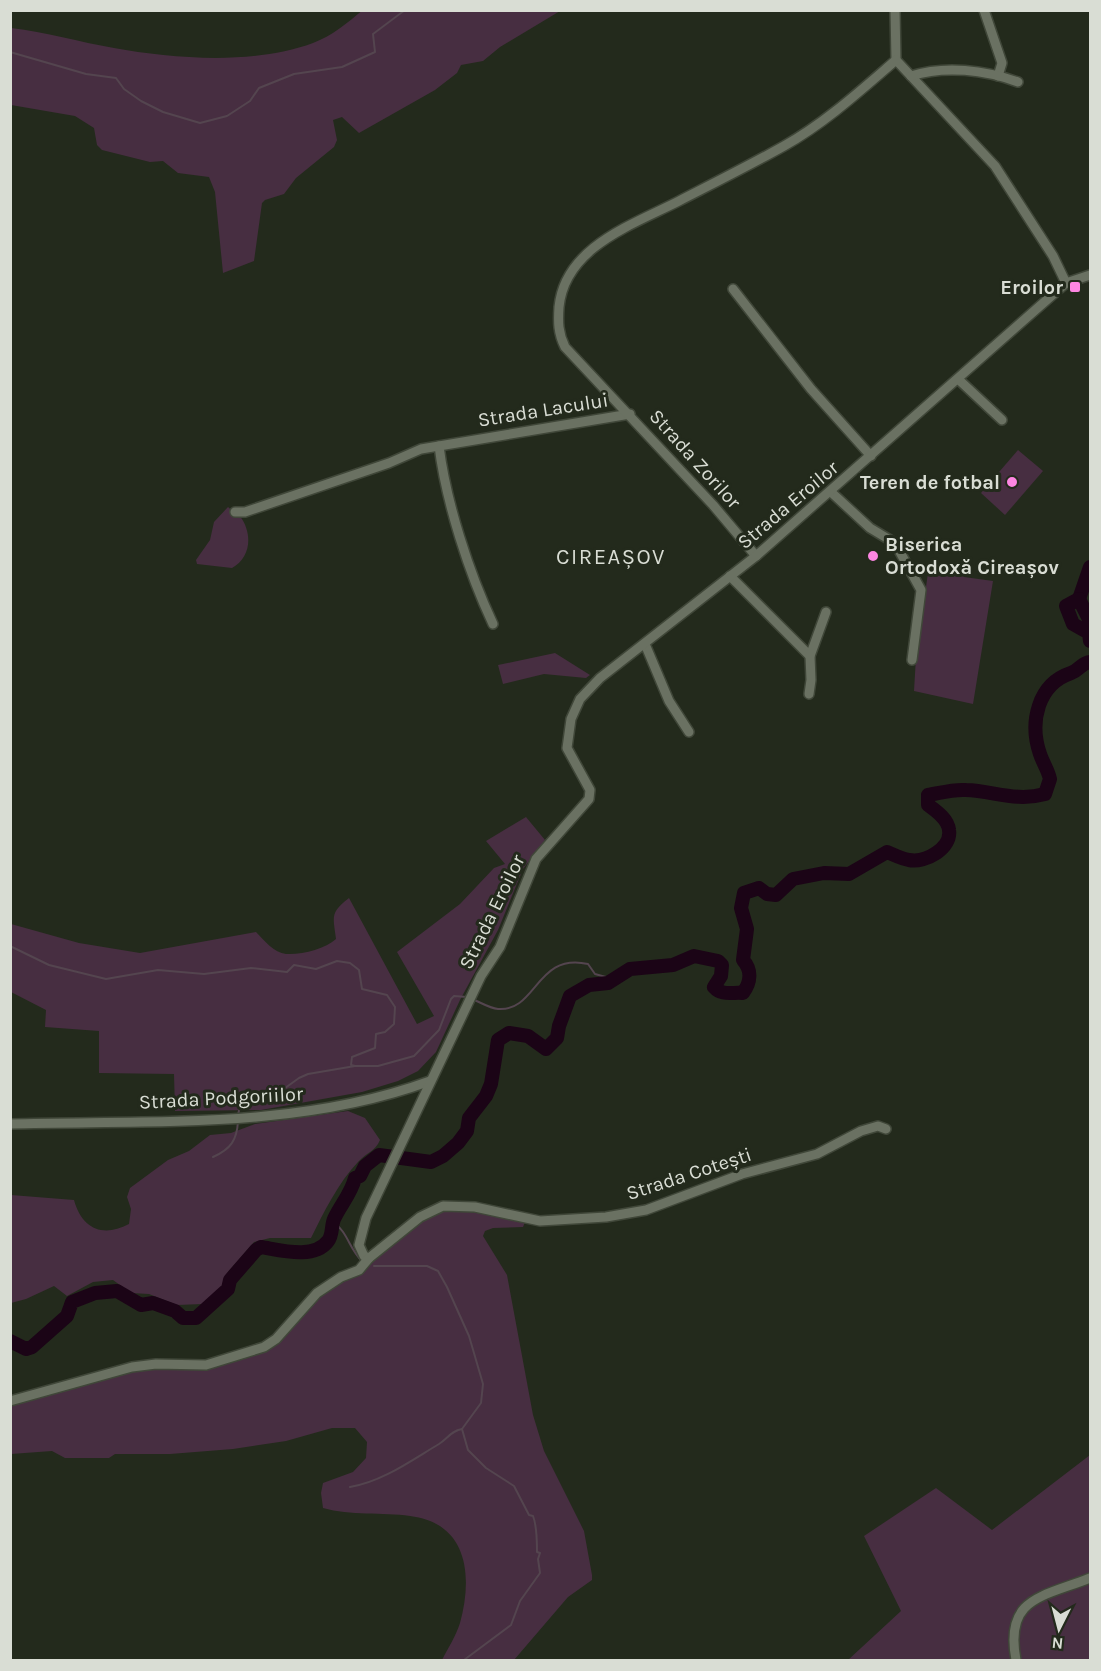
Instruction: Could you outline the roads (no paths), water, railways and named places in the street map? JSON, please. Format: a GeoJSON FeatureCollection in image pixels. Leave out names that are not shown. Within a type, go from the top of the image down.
{"type":"FeatureCollection","features":[{"type":"Feature","properties":{"kind":"street"},"geometry":{"type":"LineString","coordinates":[[894,10],[896,60],[995,166],[1053,256],[1066,284]]}},
{"type":"Feature","properties":{"kind":"street"},"geometry":{"type":"LineString","coordinates":[[984,10],[1002,63],[998,76]]}},
{"type":"Feature","properties":{"kind":"street","name":"Strada Lacului"},"geometry":{"type":"LineString","coordinates":[[630,414],[566,347],[560,336],[558,321],[560,297],[565,281],[575,267],[601,241],[785,146],[820,124],[896,60]]}},
{"type":"Feature","properties":{"kind":"street"},"geometry":{"type":"LineString","coordinates":[[911,76],[925,71],[976,71],[1018,82]]}},
{"type":"Feature","properties":{"kind":"street","name":"Strada Eroilor"},"geometry":{"type":"LineString","coordinates":[[369,1258],[364,1256],[359,1245],[366,1218],[470,998],[500,947],[536,859],[589,799],[590,790],[567,748],[571,718],[580,699],[600,678],[756,556],[831,492],[1066,284],[1090,275]]}},
{"type":"Feature","properties":{"kind":"street"},"geometry":{"type":"LineString","coordinates":[[733,289],[811,389],[872,456]]}},
{"type":"Feature","properties":{"kind":"street"},"geometry":{"type":"LineString","coordinates":[[958,379],[1002,420]]}},
{"type":"Feature","properties":{"kind":"street","name":"Strada Lacului"},"geometry":{"type":"LineString","coordinates":[[236,512],[244,512],[389,463],[421,449],[630,414]]}},
{"type":"Feature","properties":{"kind":"street","name":"Strada Zorilor"},"geometry":{"type":"LineString","coordinates":[[630,414],[756,556]]}},
{"type":"Feature","properties":{"kind":"street"},"geometry":{"type":"LineString","coordinates":[[439,446],[446,483],[477,589],[493,624]]}},
{"type":"Feature","properties":{"kind":"street"},"geometry":{"type":"LineString","coordinates":[[831,492],[870,528],[894,543],[921,590],[912,660]]}},
{"type":"Feature","properties":{"kind":"street"},"geometry":{"type":"LineString","coordinates":[[730,576],[810,656]]}},
{"type":"Feature","properties":{"kind":"street"},"geometry":{"type":"LineString","coordinates":[[808,694],[811,680],[810,656],[826,612]]}},
{"type":"Feature","properties":{"kind":"street"},"geometry":{"type":"LineString","coordinates":[[645,644],[669,700],[688,732]]}},
{"type":"Feature","properties":{"kind":"street","name":"Strada Podgoriilor"},"geometry":{"type":"LineString","coordinates":[[10,1124],[291,1115],[384,1096],[430,1081]]}},
{"type":"Feature","properties":{"kind":"street","name":"Strada Cotești"},"geometry":{"type":"LineString","coordinates":[[369,1258],[420,1217],[444,1206],[475,1207],[540,1221],[606,1217],[646,1210],[742,1174],[817,1154],[861,1131],[878,1126],[886,1129]]}},
{"type":"Feature","properties":{"kind":"street"},"geometry":{"type":"LineString","coordinates":[[10,1401],[132,1367],[156,1364],[206,1365],[264,1347],[276,1339],[317,1293],[341,1277],[359,1270],[369,1258]]}},
{"type":"Feature","properties":{"kind":"street"},"geometry":{"type":"LineString","coordinates":[[1016,1660],[1013,1633],[1021,1609],[1033,1601],[1090,1578]]}},
{"type":"Feature","properties":{"kind":"waterway"},"geometry":{"type":"LineString","coordinates":[[10,52],[86,74],[116,78],[124,89],[141,101],[163,112],[200,123],[227,116],[250,101],[259,88],[294,74],[342,67],[375,52],[373,34],[405,10]]}},
{"type":"Feature","properties":{"kind":"waterway"},"geometry":{"type":"LineString","coordinates":[[1079,599],[1090,567]]}},
{"type":"Feature","properties":{"kind":"waterway"},"geometry":{"type":"LineString","coordinates":[[1090,621],[1079,599],[1066,606],[1073,624],[1089,633],[1090,641]]}},
{"type":"Feature","properties":{"kind":"waterway"},"geometry":{"type":"LineString","coordinates":[[10,1341],[26,1349],[32,1347],[67,1316],[72,1302],[95,1293],[117,1291],[141,1305],[153,1303],[175,1311],[183,1318],[196,1318],[228,1289],[230,1280],[261,1247],[296,1252],[306,1252],[322,1247],[330,1239],[334,1219],[355,1178],[360,1176],[365,1166],[379,1155],[431,1162],[443,1156],[458,1143],[467,1131],[469,1118],[486,1096],[491,1084],[498,1040],[509,1033],[528,1036],[546,1049],[557,1038],[570,996],[589,985],[608,983],[630,969],[673,965],[694,956],[718,961],[722,965],[721,976],[714,987],[717,990],[724,993],[743,993],[748,985],[749,976],[748,968],[743,960],[747,929],[741,908],[744,893],[759,888],[767,894],[776,895],[793,879],[824,873],[849,874],[887,852],[909,860],[930,857],[946,843],[949,830],[944,819],[928,805],[928,795],[961,790],[1015,797],[1045,794],[1050,779],[1037,742],[1036,717],[1039,706],[1044,695],[1060,678],[1090,662]]}},
{"type":"Feature","properties":{"kind":"waterway"},"geometry":{"type":"LineString","coordinates":[[10,946],[49,965],[106,979],[158,970],[204,974],[251,968],[287,972],[294,965],[316,969],[337,961],[350,963],[359,970],[362,989],[387,995],[395,1007],[394,1024],[385,1032],[376,1034],[375,1048],[352,1057],[351,1065],[355,1066]]}},
{"type":"Feature","properties":{"kind":"waterway"},"geometry":{"type":"LineString","coordinates":[[472,999],[498,1009],[511,1007],[521,1002],[557,966],[571,963],[588,964],[595,974],[613,979]]}},
{"type":"Feature","properties":{"kind":"waterway"},"geometry":{"type":"LineString","coordinates":[[238,1115],[240,1106],[267,1101],[308,1074],[355,1066],[378,1066],[414,1056],[439,1030],[451,999],[454,996],[467,997]]}},
{"type":"Feature","properties":{"kind":"waterway"},"geometry":{"type":"LineString","coordinates":[[213,1157],[232,1143],[238,1121]]}},
{"type":"Feature","properties":{"kind":"waterway"},"geometry":{"type":"LineString","coordinates":[[333,1222],[342,1231],[362,1261]]}},
{"type":"Feature","properties":{"kind":"waterway"},"geometry":{"type":"LineString","coordinates":[[374,1266],[427,1266],[438,1271],[469,1336],[483,1384],[481,1403],[462,1429],[468,1450],[486,1468],[514,1486],[529,1515],[533,1516],[535,1524],[537,1552],[540,1553],[538,1559],[540,1573],[520,1601],[511,1625],[464,1660]]}},
{"type":"Feature","properties":{"kind":"waterway"},"geometry":{"type":"LineString","coordinates":[[350,1487],[396,1470],[439,1444],[452,1433],[462,1429]]}},
{"type":"Feature","properties":{"kind":"place","name":"Eroilor"},"geometry":{"type":"Point","coordinates":[1075,287]}},
{"type":"Feature","properties":{"kind":"place","name":"Teren de fotbal"},"geometry":{"type":"Point","coordinates":[1012,482]}},
{"type":"Feature","properties":{"kind":"place","name":"Biserica Ortodoxă Cireașov"},"geometry":{"type":"Point","coordinates":[873,556]}},
{"type":"Feature","properties":{"kind":"district","name":"CIREAȘOV"},"geometry":{"type":"Point","coordinates":[611,557]}}]}
